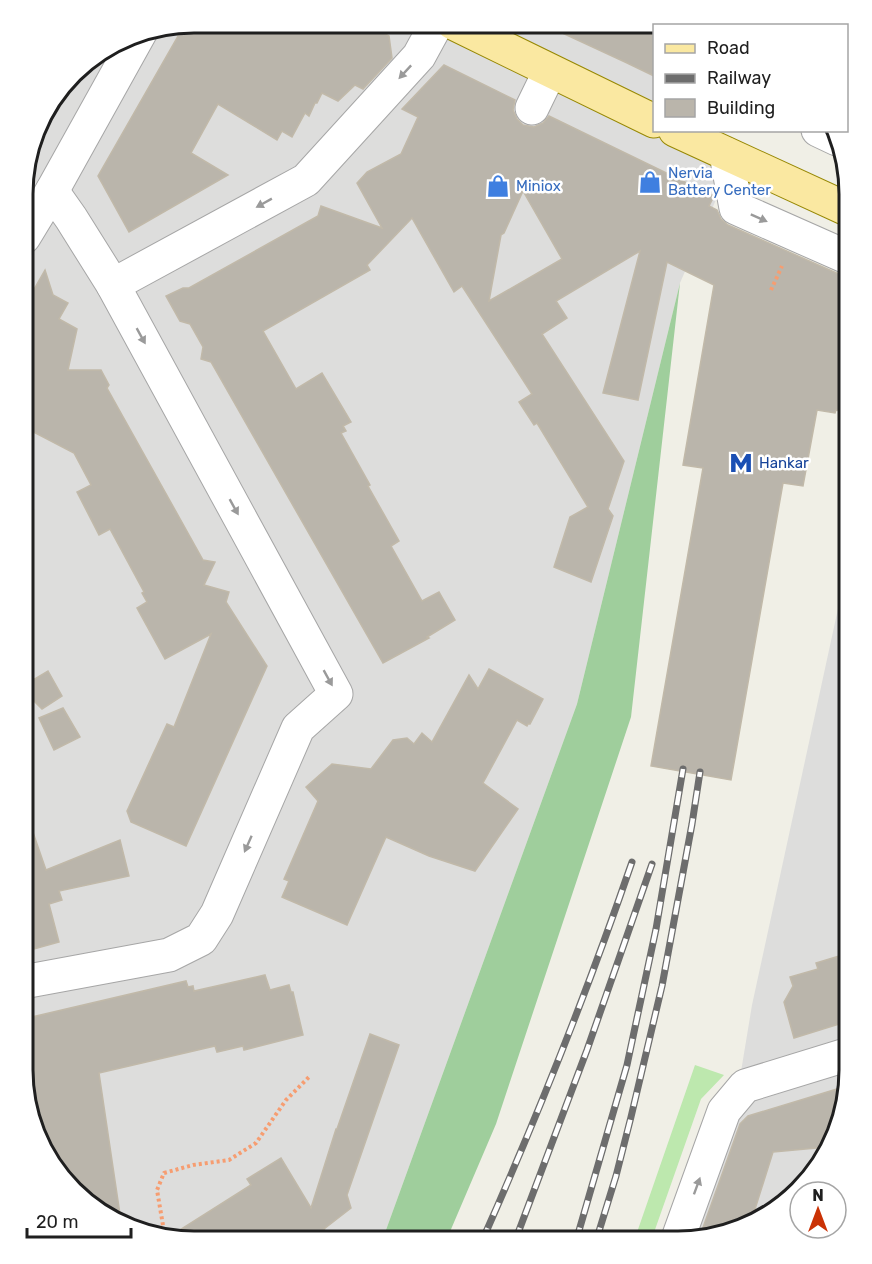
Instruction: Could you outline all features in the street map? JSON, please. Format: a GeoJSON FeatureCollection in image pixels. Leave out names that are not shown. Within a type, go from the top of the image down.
{"type":"FeatureCollection","features":[{"type":"Feature","properties":{"kind":"main road"},"geometry":{"type":"LineString","coordinates":[[473,33],[653,121]]}},
{"type":"Feature","properties":{"kind":"main road"},"geometry":{"type":"LineString","coordinates":[[678,132],[839,205]]}},
{"type":"Feature","properties":{"kind":"street"},"geometry":{"type":"LineString","coordinates":[[112,285],[306,180],[419,56],[432,33]]}},
{"type":"Feature","properties":{"kind":"street"},"geometry":{"type":"LineString","coordinates":[[33,222],[133,45]]}},
{"type":"Feature","properties":{"kind":"street"},"geometry":{"type":"LineString","coordinates":[[532,108],[550,71]]}},
{"type":"Feature","properties":{"kind":"street"},"geometry":{"type":"LineString","coordinates":[[726,154],[736,208],[839,254]]}},
{"type":"Feature","properties":{"kind":"street"},"geometry":{"type":"LineString","coordinates":[[33,980],[169,955],[201,939],[217,914],[298,728],[336,694],[112,285],[52,191]]}},
{"type":"Feature","properties":{"kind":"street"},"geometry":{"type":"LineString","coordinates":[[681,1231],[724,1111],[745,1086],[839,1057]]}},
{"type":"Feature","properties":{"kind":"path"},"geometry":{"type":"LineString","coordinates":[[163,1228],[157,1190],[164,1173],[193,1165],[229,1160],[256,1143],[286,1100],[309,1077]]}},
{"type":"Feature","properties":{"kind":"shaded area"},"geometry":{"type":"Polygon","coordinates":[[[653,33],[653,132],[715,132],[718,195],[680,283],[577,704],[386,1231],[173,1230],[142,1222],[123,1214],[105,1204],[73,1176],[60,1159],[42,1122],[33,1080],[33,194],[38,152],[55,114],[73,88],[105,60],[133,45],[173,34],[653,33]]]}},
{"type":"Feature","properties":{"kind":"shaded area"},"geometry":{"type":"Polygon","coordinates":[[[839,604],[839,1080],[836,1101],[830,1122],[812,1159],[795,1180],[788,1180],[788,1187],[784,1191],[749,1214],[730,1222],[694,1230],[734,1114],[752,1005],[839,604]]]}},
{"type":"Feature","properties":{"kind":"green space"},"geometry":{"type":"Polygon","coordinates":[[[680,283],[631,717],[496,1124],[450,1231],[386,1231],[577,704],[680,283]]]}},
{"type":"Feature","properties":{"kind":"green space"},"geometry":{"type":"Polygon","coordinates":[[[695,1065],[724,1075],[701,1099],[655,1231],[637,1231],[695,1065]]]}},
{"type":"Feature","properties":{"kind":"building"},"geometry":{"type":"Polygon","coordinates":[[[383,33],[389,36],[392,58],[363,89],[355,85],[338,101],[322,93],[309,116],[305,113],[292,137],[282,131],[277,140],[218,104],[191,153],[228,175],[129,232],[98,176],[179,34],[383,33]]]}},
{"type":"Feature","properties":{"kind":"building"},"geometry":{"type":"Polygon","coordinates":[[[562,33],[653,33],[653,76],[562,33]]]}},
{"type":"Feature","properties":{"kind":"building"},"geometry":{"type":"Polygon","coordinates":[[[444,65],[515,100],[513,110],[523,125],[534,127],[543,123],[549,116],[714,196],[709,206],[717,210],[721,219],[728,225],[839,274],[839,411],[836,410],[835,413],[817,410],[803,486],[783,483],[731,780],[651,766],[703,468],[683,465],[714,285],[667,262],[638,400],[603,393],[640,251],[556,301],[567,318],[542,334],[624,461],[608,509],[613,516],[591,582],[554,567],[570,517],[588,507],[537,423],[534,425],[519,402],[532,394],[462,286],[454,292],[412,218],[367,265],[370,270],[263,331],[296,389],[322,373],[351,422],[343,426],[346,431],[341,433],[399,541],[391,546],[422,601],[439,592],[455,620],[427,637],[429,638],[383,663],[211,362],[201,359],[203,347],[190,324],[180,321],[166,296],[183,288],[189,288],[318,216],[321,206],[382,228],[357,183],[367,172],[401,154],[418,117],[402,109],[444,65]],[[523,191],[501,235],[489,301],[562,259],[523,191]]]}},
{"type":"Feature","properties":{"kind":"building"},"geometry":{"type":"Polygon","coordinates":[[[45,270],[53,295],[68,303],[59,319],[77,329],[68,370],[101,370],[109,385],[107,388],[203,560],[215,562],[204,585],[229,592],[226,602],[267,666],[186,846],[131,822],[127,811],[167,724],[174,727],[211,634],[165,659],[137,608],[147,602],[142,593],[144,592],[110,529],[99,535],[77,492],[91,485],[74,453],[33,432],[33,291],[45,270]]]}},
{"type":"Feature","properties":{"kind":"building"},"geometry":{"type":"Polygon","coordinates":[[[489,669],[543,699],[530,724],[527,726],[517,720],[483,783],[518,809],[475,871],[429,856],[386,837],[347,925],[282,897],[289,881],[284,879],[318,801],[306,787],[332,764],[371,769],[393,740],[407,738],[414,744],[422,733],[432,742],[469,675],[478,689],[489,669]]]}},
{"type":"Feature","properties":{"kind":"building"},"geometry":{"type":"Polygon","coordinates":[[[48,671],[62,696],[42,709],[33,700],[33,680],[48,671]]]}},
{"type":"Feature","properties":{"kind":"building"},"geometry":{"type":"Polygon","coordinates":[[[63,708],[80,737],[54,750],[39,718],[63,708]]]}},
{"type":"Feature","properties":{"kind":"building"},"geometry":{"type":"Polygon","coordinates":[[[33,832],[46,870],[120,840],[129,876],[59,891],[62,900],[49,904],[59,942],[33,949],[33,832]]]}},
{"type":"Feature","properties":{"kind":"building"},"geometry":{"type":"Polygon","coordinates":[[[839,956],[839,1024],[794,1038],[784,1002],[793,986],[790,977],[818,969],[816,963],[839,956]]]}},
{"type":"Feature","properties":{"kind":"building"},"geometry":{"type":"Polygon","coordinates":[[[265,975],[270,990],[289,985],[293,992],[303,1035],[244,1050],[243,1046],[217,1052],[215,1046],[99,1073],[120,1212],[88,1191],[73,1176],[50,1141],[36,1101],[33,1080],[33,1017],[186,981],[188,987],[193,986],[194,991],[265,975]]]}},
{"type":"Feature","properties":{"kind":"building"},"geometry":{"type":"Polygon","coordinates":[[[370,1034],[399,1045],[347,1195],[351,1208],[324,1229],[325,1231],[179,1230],[251,1185],[247,1179],[281,1158],[311,1208],[370,1034]]]}},
{"type":"Feature","properties":{"kind":"building"},"geometry":{"type":"Polygon","coordinates":[[[838,1089],[830,1122],[818,1148],[773,1152],[754,1211],[730,1222],[702,1229],[740,1124],[748,1116],[838,1089]]]}},
{"type":"Feature","properties":{"kind":"railway"},"geometry":{"type":"LineString","coordinates":[[579,1231],[627,1065],[656,929],[683,769]]}},
{"type":"Feature","properties":{"kind":"railway"},"geometry":{"type":"LineString","coordinates":[[599,1231],[616,1176],[662,986],[700,772]]}},
{"type":"Feature","properties":{"kind":"railway"},"geometry":{"type":"LineString","coordinates":[[486,1231],[561,1053],[632,862]]}},
{"type":"Feature","properties":{"kind":"railway"},"geometry":{"type":"LineString","coordinates":[[519,1231],[587,1050],[652,864]]}},
{"type":"Feature","properties":{"kind":"place","name":"Nervia Battery Center"},"geometry":{"type":"Point","coordinates":[650,182]}},
{"type":"Feature","properties":{"kind":"place","name":"Miniox"},"geometry":{"type":"Point","coordinates":[498,186]}},
{"type":"Feature","properties":{"kind":"place","name":"Hankar"},"geometry":{"type":"Point","coordinates":[741,463]}}]}
